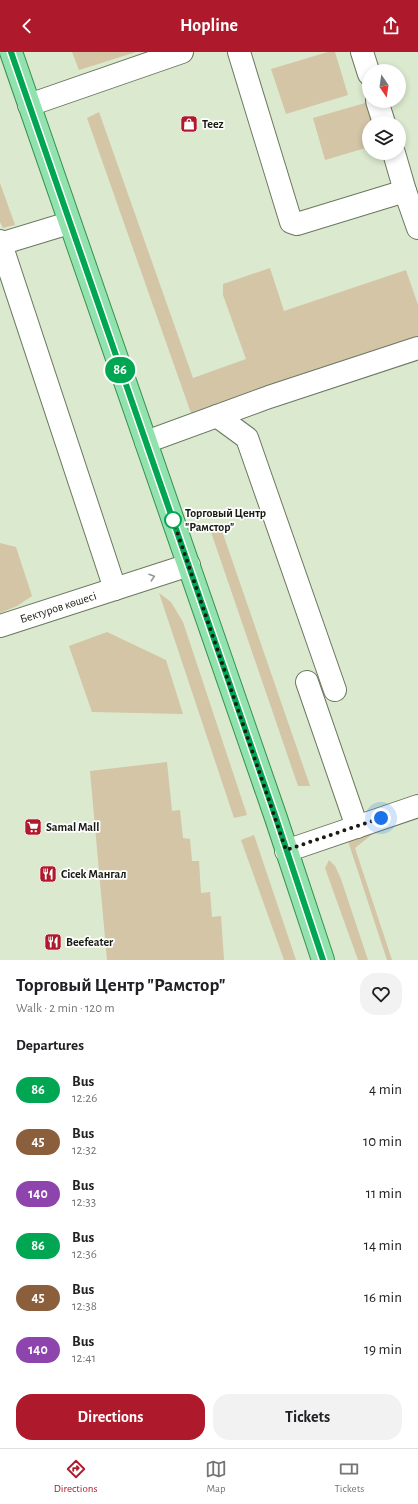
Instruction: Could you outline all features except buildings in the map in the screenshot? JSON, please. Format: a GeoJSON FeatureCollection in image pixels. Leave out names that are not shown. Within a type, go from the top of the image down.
{"type":"FeatureCollection","features":[{"type":"Feature","properties":{"kind":"main road"},"geometry":{"type":"LineString","coordinates":[[11,52],[286,850],[322,959]]}},
{"type":"Feature","properties":{"kind":"street"},"geometry":{"type":"LineString","coordinates":[[29,105],[182,52]]}},
{"type":"Feature","properties":{"kind":"street"},"geometry":{"type":"LineString","coordinates":[[362,52],[366,64]]}},
{"type":"Feature","properties":{"kind":"street"},"geometry":{"type":"LineString","coordinates":[[246,54],[291,222],[297,224],[406,191]]}},
{"type":"Feature","properties":{"kind":"street"},"geometry":{"type":"LineString","coordinates":[[396,160],[418,228]]}},
{"type":"Feature","properties":{"kind":"street"},"geometry":{"type":"LineString","coordinates":[[69,223],[0,243],[115,589]]}},
{"type":"Feature","properties":{"kind":"street"},"geometry":{"type":"LineString","coordinates":[[146,442],[269,397],[418,348]]}},
{"type":"Feature","properties":{"kind":"street"},"geometry":{"type":"LineString","coordinates":[[217,416],[247,438],[335,690]]}},
{"type":"Feature","properties":{"kind":"street","name":"Бектуров көшесі"},"geometry":{"type":"LineString","coordinates":[[0,626],[188,566]]}},
{"type":"Feature","properties":{"kind":"street"},"geometry":{"type":"LineString","coordinates":[[307,682],[357,827]]}},
{"type":"Feature","properties":{"kind":"street"},"geometry":{"type":"LineString","coordinates":[[286,850],[418,806]]}},
{"type":"Feature","properties":{"kind":"shaded area"},"geometry":{"type":"Polygon","coordinates":[[[72,52],[136,52],[79,70],[72,52]]]}},
{"type":"Feature","properties":{"kind":"shaded area"},"geometry":{"type":"Polygon","coordinates":[[[328,52],[335,52],[348,95],[286,114],[271,69],[328,52]]]}},
{"type":"Feature","properties":{"kind":"shaded area"},"geometry":{"type":"Polygon","coordinates":[[[362,104],[362,108],[374,108],[377,116],[362,116],[362,149],[325,160],[313,118],[362,104]]]}},
{"type":"Feature","properties":{"kind":"shaded area"},"geometry":{"type":"Polygon","coordinates":[[[99,112],[193,378],[246,359],[223,295],[223,284],[270,268],[284,311],[406,270],[418,305],[418,339],[192,416],[87,118],[99,112]]]}},
{"type":"Feature","properties":{"kind":"shaded area"},"geometry":{"type":"Polygon","coordinates":[[[0,183],[15,225],[3,228],[0,222],[0,183]]]}},
{"type":"Feature","properties":{"kind":"shaded area"},"geometry":{"type":"Polygon","coordinates":[[[221,528],[310,786],[298,786],[211,532],[221,528]]]}},
{"type":"Feature","properties":{"kind":"shaded area"},"geometry":{"type":"Polygon","coordinates":[[[0,543],[16,547],[32,596],[17,606],[0,613],[0,543]]]}},
{"type":"Feature","properties":{"kind":"shaded area"},"geometry":{"type":"Polygon","coordinates":[[[159,593],[171,602],[183,622],[247,815],[234,818],[159,593]]]}},
{"type":"Feature","properties":{"kind":"shaded area"},"geometry":{"type":"Polygon","coordinates":[[[107,632],[166,660],[183,714],[92,712],[69,646],[107,632]]]}},
{"type":"Feature","properties":{"kind":"shaded area"},"geometry":{"type":"Polygon","coordinates":[[[167,762],[172,811],[180,810],[183,838],[190,839],[192,861],[199,861],[201,893],[210,892],[212,917],[221,916],[224,960],[107,960],[90,771],[167,762]]]}},
{"type":"Feature","properties":{"kind":"shaded area"},"geometry":{"type":"Polygon","coordinates":[[[375,832],[355,848],[392,960],[387,960],[348,841],[375,832]]]}},
{"type":"Feature","properties":{"kind":"shaded area"},"geometry":{"type":"Polygon","coordinates":[[[254,835],[296,960],[284,960],[241,840],[254,835]]]}},
{"type":"Feature","properties":{"kind":"shaded area"},"geometry":{"type":"Polygon","coordinates":[[[329,860],[335,866],[341,879],[368,960],[358,960],[325,868],[329,860]]]}},
{"type":"Feature","properties":{"kind":"bus line","name":"86"},"geometry":{"type":"LineString","coordinates":[[11,52],[276,818],[323,960]]}},
{"type":"Feature","properties":{"kind":"place","name":"Teez"},"geometry":{"type":"Point","coordinates":[189,124]}},
{"type":"Feature","properties":{"kind":"place","name":"Торговый Центр \"Рамстор\""},"geometry":{"type":"Point","coordinates":[173,520]}},
{"type":"Feature","properties":{"kind":"place","name":"Samal Mall"},"geometry":{"type":"Point","coordinates":[33,827]}},
{"type":"Feature","properties":{"kind":"place","name":"Cicek Мангал"},"geometry":{"type":"Point","coordinates":[48,874]}},
{"type":"Feature","properties":{"kind":"place","name":"Beefeater"},"geometry":{"type":"Point","coordinates":[53,942]}},
{"type":"Feature","properties":{"kind":"route"},"geometry":{"type":"LineString","coordinates":[[173,520],[286,850],[381,818]]}}]}
